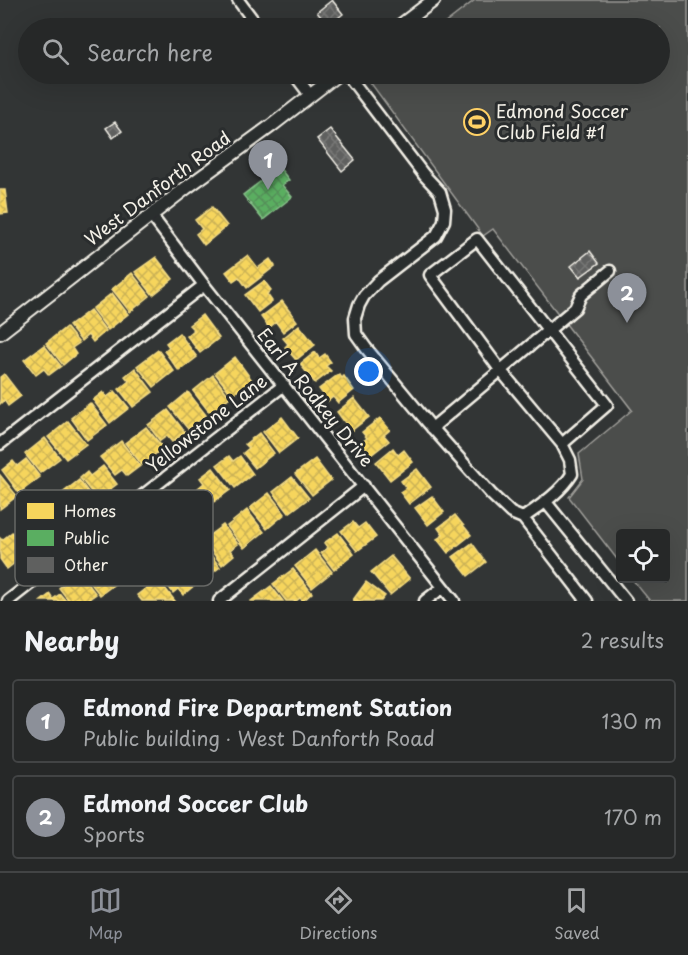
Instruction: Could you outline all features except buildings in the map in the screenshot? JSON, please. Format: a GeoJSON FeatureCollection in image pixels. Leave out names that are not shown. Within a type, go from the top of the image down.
{"type":"FeatureCollection","features":[{"type":"Feature","properties":{"kind":"main road"},"geometry":{"type":"LineString","coordinates":[[411,18],[435,0]]}},
{"type":"Feature","properties":{"kind":"main road","name":"West Danforth Road"},"geometry":{"type":"LineString","coordinates":[[0,333],[325,84]]}},
{"type":"Feature","properties":{"kind":"street"},"geometry":{"type":"LineString","coordinates":[[237,0],[251,18]]}},
{"type":"Feature","properties":{"kind":"street"},"geometry":{"type":"LineString","coordinates":[[302,84],[310,95]]}},
{"type":"Feature","properties":{"kind":"street"},"geometry":{"type":"LineString","coordinates":[[355,84],[424,175],[440,192],[445,209],[444,221],[436,236],[378,281],[364,296],[355,318],[357,334],[432,428],[491,494],[511,513],[523,518],[587,601]]}},
{"type":"Feature","properties":{"kind":"street","name":"Earl A Rodkey Drive"},"geometry":{"type":"LineString","coordinates":[[151,215],[454,601]]}},
{"type":"Feature","properties":{"kind":"street"},"geometry":{"type":"LineString","coordinates":[[523,518],[567,482],[572,474],[570,460],[562,444],[501,370],[430,275],[477,239],[607,405],[562,444]]}},
{"type":"Feature","properties":{"kind":"street"},"geometry":{"type":"LineString","coordinates":[[432,428],[575,308],[581,295],[610,271]]}},
{"type":"Feature","properties":{"kind":"street"},"geometry":{"type":"LineString","coordinates":[[0,444],[204,285]]}},
{"type":"Feature","properties":{"kind":"street","name":"Yellowstone Lane"},"geometry":{"type":"LineString","coordinates":[[150,490],[284,385]]}},
{"type":"Feature","properties":{"kind":"street"},"geometry":{"type":"LineString","coordinates":[[219,601],[364,486]]}},
{"type":"Feature","properties":{"kind":"street"},"geometry":{"type":"LineString","coordinates":[[545,501],[626,601]]}},
{"type":"Feature","properties":{"kind":"street","name":"Yellowstone Lane"},"geometry":{"type":"LineString","coordinates":[[8,601],[27,586]]}},
{"type":"Feature","properties":{"kind":"street"},"geometry":{"type":"LineString","coordinates":[[425,601],[443,587]]}},
{"type":"Feature","properties":{"kind":"shaded area"},"geometry":{"type":"Polygon","coordinates":[[[475,0],[688,0],[688,601],[650,601],[635,583],[670,583],[670,529],[616,529],[616,558],[569,497],[583,479],[579,454],[632,410],[493,229],[483,236],[371,84],[670,84],[670,18],[452,18],[475,0]]]}},
{"type":"Feature","properties":{"kind":"place","name":"Edmond Soccer Club Field #1"},"geometry":{"type":"Point","coordinates":[477,122]}},
{"type":"Feature","properties":{"kind":"place","name":"Edmond Fire Department Station"},"geometry":{"type":"Point","coordinates":[268,190]}},
{"type":"Feature","properties":{"kind":"place","name":"Edmond Soccer Club"},"geometry":{"type":"Point","coordinates":[627,323]}}]}
